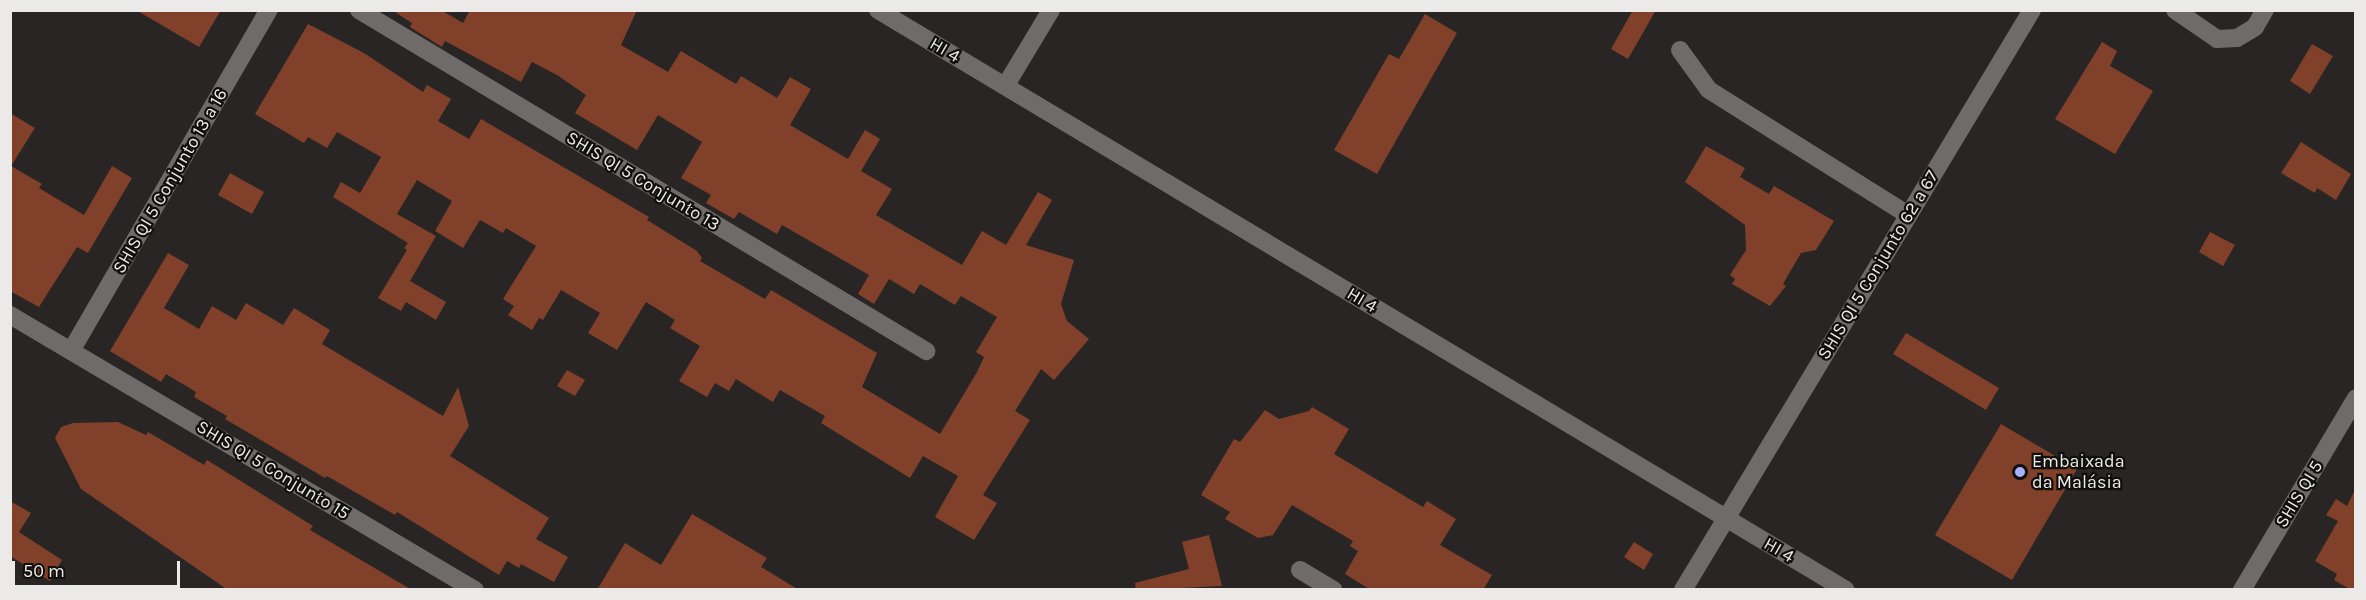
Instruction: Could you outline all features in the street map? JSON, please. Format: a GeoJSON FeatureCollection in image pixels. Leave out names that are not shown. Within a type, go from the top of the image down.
{"type":"FeatureCollection","features":[{"type":"Feature","properties":{"kind":"street","name":"SHIS QI 5 Conjunto 13 a 16"},"geometry":{"type":"LineString","coordinates":[[71,351],[269,10]]}},
{"type":"Feature","properties":{"kind":"street","name":"SHIS QI 5 Conjunto 13"},"geometry":{"type":"LineString","coordinates":[[359,10],[926,351]]}},
{"type":"Feature","properties":{"kind":"street","name":"HI 4"},"geometry":{"type":"LineString","coordinates":[[878,10],[1846,590]]}},
{"type":"Feature","properties":{"kind":"street"},"geometry":{"type":"LineString","coordinates":[[1006,85],[1050,10]]}},
{"type":"Feature","properties":{"kind":"street","name":"SHIS QI 5 Conjunto 62 a 67"},"geometry":{"type":"LineString","coordinates":[[1683,590],[2032,10]]}},
{"type":"Feature","properties":{"kind":"street"},"geometry":{"type":"LineString","coordinates":[[2175,10],[2217,39],[2237,38],[2255,27],[2265,10]]}},
{"type":"Feature","properties":{"kind":"street"},"geometry":{"type":"LineString","coordinates":[[1680,50],[1709,90],[1908,215]]}},
{"type":"Feature","properties":{"kind":"street","name":"SHIS QI 5 Conjunto 15"},"geometry":{"type":"LineString","coordinates":[[10,315],[475,590]]}},
{"type":"Feature","properties":{"kind":"street","name":"SHIS QI 5"},"geometry":{"type":"LineString","coordinates":[[2242,590],[2355,398]]}},
{"type":"Feature","properties":{"kind":"street"},"geometry":{"type":"LineString","coordinates":[[1300,570],[1333,590]]}},
{"type":"Feature","properties":{"kind":"building"},"geometry":{"type":"Polygon","coordinates":[[[136,10],[221,10],[199,47],[136,10]]]}},
{"type":"Feature","properties":{"kind":"building"},"geometry":{"type":"Polygon","coordinates":[[[392,10],[441,10],[463,23],[470,10],[637,10],[621,45],[668,72],[681,51],[736,84],[741,76],[777,98],[790,77],[811,89],[790,125],[848,159],[865,130],[880,139],[861,171],[892,189],[876,215],[962,265],[982,231],[1006,245],[1038,192],[1052,200],[1026,245],[1074,260],[1061,304],[1067,321],[1089,339],[1054,380],[1041,369],[1015,411],[1030,420],[983,495],[997,503],[974,540],[935,517],[958,476],[923,456],[910,478],[821,423],[825,416],[780,390],[773,402],[736,379],[729,391],[715,383],[707,397],[679,381],[700,346],[670,328],[675,320],[646,302],[617,350],[588,333],[600,313],[561,290],[543,320],[539,318],[532,330],[508,315],[514,306],[503,299],[536,246],[506,228],[503,233],[480,220],[463,248],[435,231],[452,201],[417,180],[397,214],[436,236],[410,281],[446,302],[436,320],[406,302],[401,311],[378,298],[407,250],[404,248],[408,243],[333,197],[341,182],[360,193],[381,157],[337,132],[327,148],[308,137],[304,143],[255,114],[308,24],[364,53],[423,92],[427,85],[451,99],[438,121],[469,139],[481,119],[649,217],[647,220],[697,251],[702,258],[700,261],[765,299],[771,290],[877,353],[862,387],[940,434],[977,372],[984,357],[976,352],[997,317],[961,296],[955,305],[920,284],[914,294],[889,279],[874,304],[858,294],[869,275],[782,225],[777,234],[739,212],[734,219],[706,203],[711,195],[681,178],[702,142],[658,115],[637,150],[575,113],[586,95],[557,75],[532,62],[521,82],[445,41],[442,47],[410,27],[412,23],[392,10]]]}},
{"type":"Feature","properties":{"kind":"building"},"geometry":{"type":"Polygon","coordinates":[[[1633,10],[1656,10],[1628,59],[1611,49],[1633,10]]]}},
{"type":"Feature","properties":{"kind":"building"},"geometry":{"type":"Polygon","coordinates":[[[1425,14],[1457,33],[1377,174],[1334,150],[1389,54],[1399,59],[1425,14]]]}},
{"type":"Feature","properties":{"kind":"building"},"geometry":{"type":"Polygon","coordinates":[[[2102,42],[2117,51],[2110,66],[2153,91],[2115,154],[2055,119],[2102,42]]]}},
{"type":"Feature","properties":{"kind":"building"},"geometry":{"type":"Polygon","coordinates":[[[2312,44],[2333,56],[2310,94],[2290,81],[2312,44]]]}},
{"type":"Feature","properties":{"kind":"building"},"geometry":{"type":"Polygon","coordinates":[[[10,113],[35,128],[11,166],[42,184],[39,188],[84,215],[112,166],[132,178],[88,253],[77,247],[39,307],[10,291],[10,113]]]}},
{"type":"Feature","properties":{"kind":"building"},"geometry":{"type":"Polygon","coordinates":[[[2301,142],[2351,174],[2336,200],[2317,188],[2315,193],[2281,173],[2301,142]]]}},
{"type":"Feature","properties":{"kind":"building"},"geometry":{"type":"Polygon","coordinates":[[[1706,146],[1745,168],[1740,177],[1769,194],[1774,186],[1834,221],[1816,250],[1801,253],[1783,284],[1786,286],[1770,306],[1732,284],[1735,279],[1730,275],[1746,250],[1745,225],[1685,182],[1706,146]]]}},
{"type":"Feature","properties":{"kind":"building"},"geometry":{"type":"Polygon","coordinates":[[[230,173],[264,192],[252,214],[218,195],[230,173]]]}},
{"type":"Feature","properties":{"kind":"building"},"geometry":{"type":"Polygon","coordinates":[[[2210,232],[2235,245],[2223,266],[2199,252],[2210,232]]]}},
{"type":"Feature","properties":{"kind":"building"},"geometry":{"type":"Polygon","coordinates":[[[168,253],[189,265],[164,308],[199,329],[212,306],[236,320],[246,303],[283,325],[294,308],[330,330],[322,344],[443,416],[458,387],[469,426],[450,456],[549,518],[536,539],[568,557],[554,582],[521,564],[519,568],[507,561],[499,575],[397,512],[395,515],[327,476],[325,478],[225,419],[227,416],[194,397],[196,392],[166,374],[161,382],[110,351],[168,253]]]}},
{"type":"Feature","properties":{"kind":"building"},"geometry":{"type":"Polygon","coordinates":[[[1906,333],[1999,388],[1986,410],[1893,354],[1906,333]]]}},
{"type":"Feature","properties":{"kind":"building"},"geometry":{"type":"Polygon","coordinates":[[[567,370],[585,380],[575,396],[557,386],[567,370]]]}},
{"type":"Feature","properties":{"kind":"building"},"geometry":{"type":"Polygon","coordinates":[[[1312,407],[1349,429],[1334,454],[1423,507],[1427,501],[1456,519],[1440,545],[1492,575],[1483,590],[1371,590],[1345,574],[1358,551],[1350,546],[1353,541],[1292,505],[1273,535],[1258,538],[1225,519],[1230,512],[1201,495],[1234,439],[1240,442],[1265,410],[1279,419],[1309,411],[1312,407]]]}},
{"type":"Feature","properties":{"kind":"building"},"geometry":{"type":"Polygon","coordinates":[[[118,422],[146,435],[148,432],[204,465],[207,460],[313,526],[310,530],[412,590],[228,590],[81,489],[55,438],[61,427],[73,423],[118,422]]]}},
{"type":"Feature","properties":{"kind":"building"},"geometry":{"type":"Polygon","coordinates":[[[2001,424],[2077,469],[2012,580],[1935,535],[2001,424]]]}},
{"type":"Feature","properties":{"kind":"building"},"geometry":{"type":"Polygon","coordinates":[[[2355,490],[2355,590],[2351,590],[2334,580],[2337,574],[2315,561],[2338,521],[2326,515],[2336,499],[2347,506],[2355,490]]]}},
{"type":"Feature","properties":{"kind":"building"},"geometry":{"type":"Polygon","coordinates":[[[10,501],[31,513],[19,532],[62,560],[50,581],[10,556],[10,501]]]}},
{"type":"Feature","properties":{"kind":"building"},"geometry":{"type":"Polygon","coordinates":[[[692,514],[767,558],[761,567],[799,590],[597,590],[625,543],[661,565],[692,514]]]}},
{"type":"Feature","properties":{"kind":"building"},"geometry":{"type":"Polygon","coordinates":[[[1209,535],[1222,586],[1136,590],[1135,583],[1189,569],[1182,542],[1209,535]]]}},
{"type":"Feature","properties":{"kind":"building"},"geometry":{"type":"Polygon","coordinates":[[[1634,542],[1653,554],[1644,570],[1624,557],[1634,542]]]}},
{"type":"Feature","properties":{"kind":"place","name":"Embaixada da Malásia"},"geometry":{"type":"Point","coordinates":[2020,472]}}]}
